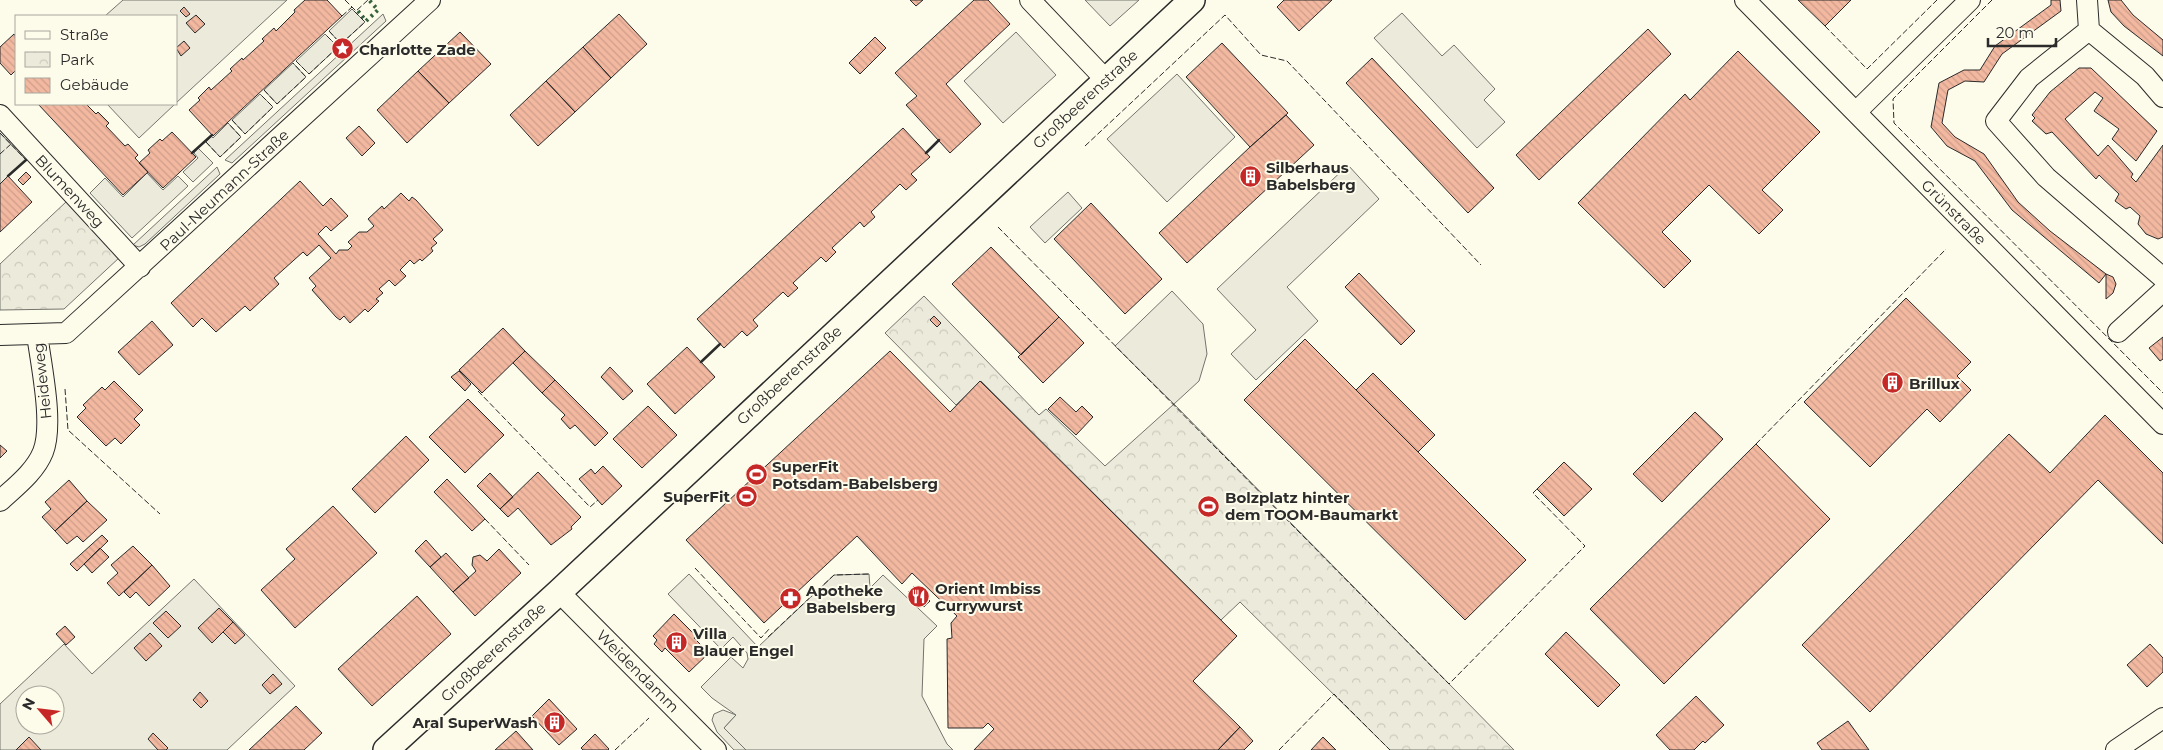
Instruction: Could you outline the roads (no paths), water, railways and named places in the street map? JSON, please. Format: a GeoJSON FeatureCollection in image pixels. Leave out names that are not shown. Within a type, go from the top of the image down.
{"type":"FeatureCollection","features":[{"type":"Feature","properties":{"kind":"street","name":"Paul-Neumann-Straße"},"geometry":{"type":"LineString","coordinates":[[0,335],[66,333],[430,0]]}},
{"type":"Feature","properties":{"kind":"street"},"geometry":{"type":"LineString","coordinates":[[1030,0],[1106,80]]}},
{"type":"Feature","properties":{"kind":"street","name":"Großbeerenstraße"},"geometry":{"type":"LineString","coordinates":[[386,750],[559,592],[1192,0]]}},
{"type":"Feature","properties":{"kind":"street","name":"Grünstraße"},"geometry":{"type":"LineString","coordinates":[[1745,0],[2163,424]]}},
{"type":"Feature","properties":{"kind":"street"},"geometry":{"type":"LineString","coordinates":[[1856,112],[1970,0]]}},
{"type":"Feature","properties":{"kind":"street"},"geometry":{"type":"LineString","coordinates":[[2087,0],[2089,30],[2145,76],[2163,96]]}},
{"type":"Feature","properties":{"kind":"street"},"geometry":{"type":"LineString","coordinates":[[2089,30],[2029,78],[1996,121],[2046,176],[2163,278]]}},
{"type":"Feature","properties":{"kind":"street","name":"Blumenweg"},"geometry":{"type":"LineString","coordinates":[[0,115],[140,267]]}},
{"type":"Feature","properties":{"kind":"street"},"geometry":{"type":"LineString","coordinates":[[2118,332],[2163,291]]}},
{"type":"Feature","properties":{"kind":"street","name":"Heideweg"},"geometry":{"type":"LineString","coordinates":[[0,501],[30,473],[43,452],[48,425],[37,334]]}},
{"type":"Feature","properties":{"kind":"street","name":"Weidendamm"},"geometry":{"type":"LineString","coordinates":[[559,592],[716,750]]}},
{"type":"Feature","properties":{"kind":"street"},"geometry":{"type":"LineString","coordinates":[[2116,750],[2163,718]]}},
{"type":"Feature","properties":{"kind":"place","name":"Charlotte Zade"},"geometry":{"type":"Point","coordinates":[343,49]}},
{"type":"Feature","properties":{"kind":"place","name":"Silberhaus Babelsberg"},"geometry":{"type":"Point","coordinates":[1250,176]}},
{"type":"Feature","properties":{"kind":"place","name":"Brillux"},"geometry":{"type":"Point","coordinates":[1893,383]}},
{"type":"Feature","properties":{"kind":"place","name":"SuperFit Potsdam-Babelsberg"},"geometry":{"type":"Point","coordinates":[756,475]}},
{"type":"Feature","properties":{"kind":"place","name":"SuperFit"},"geometry":{"type":"Point","coordinates":[746,496]}},
{"type":"Feature","properties":{"kind":"place","name":"Bolzplatz hinter dem TOOM-Baumarkt"},"geometry":{"type":"Point","coordinates":[1209,506]}},
{"type":"Feature","properties":{"kind":"place","name":"Orient Imbiss Currywurst"},"geometry":{"type":"Point","coordinates":[919,597]}},
{"type":"Feature","properties":{"kind":"place","name":"Apotheke Babelsberg"},"geometry":{"type":"Point","coordinates":[790,599]}},
{"type":"Feature","properties":{"kind":"place","name":"Villa Blauer Engel"},"geometry":{"type":"Point","coordinates":[677,642]}},
{"type":"Feature","properties":{"kind":"place","name":"Aral SuperWash"},"geometry":{"type":"Point","coordinates":[554,722]}}]}
